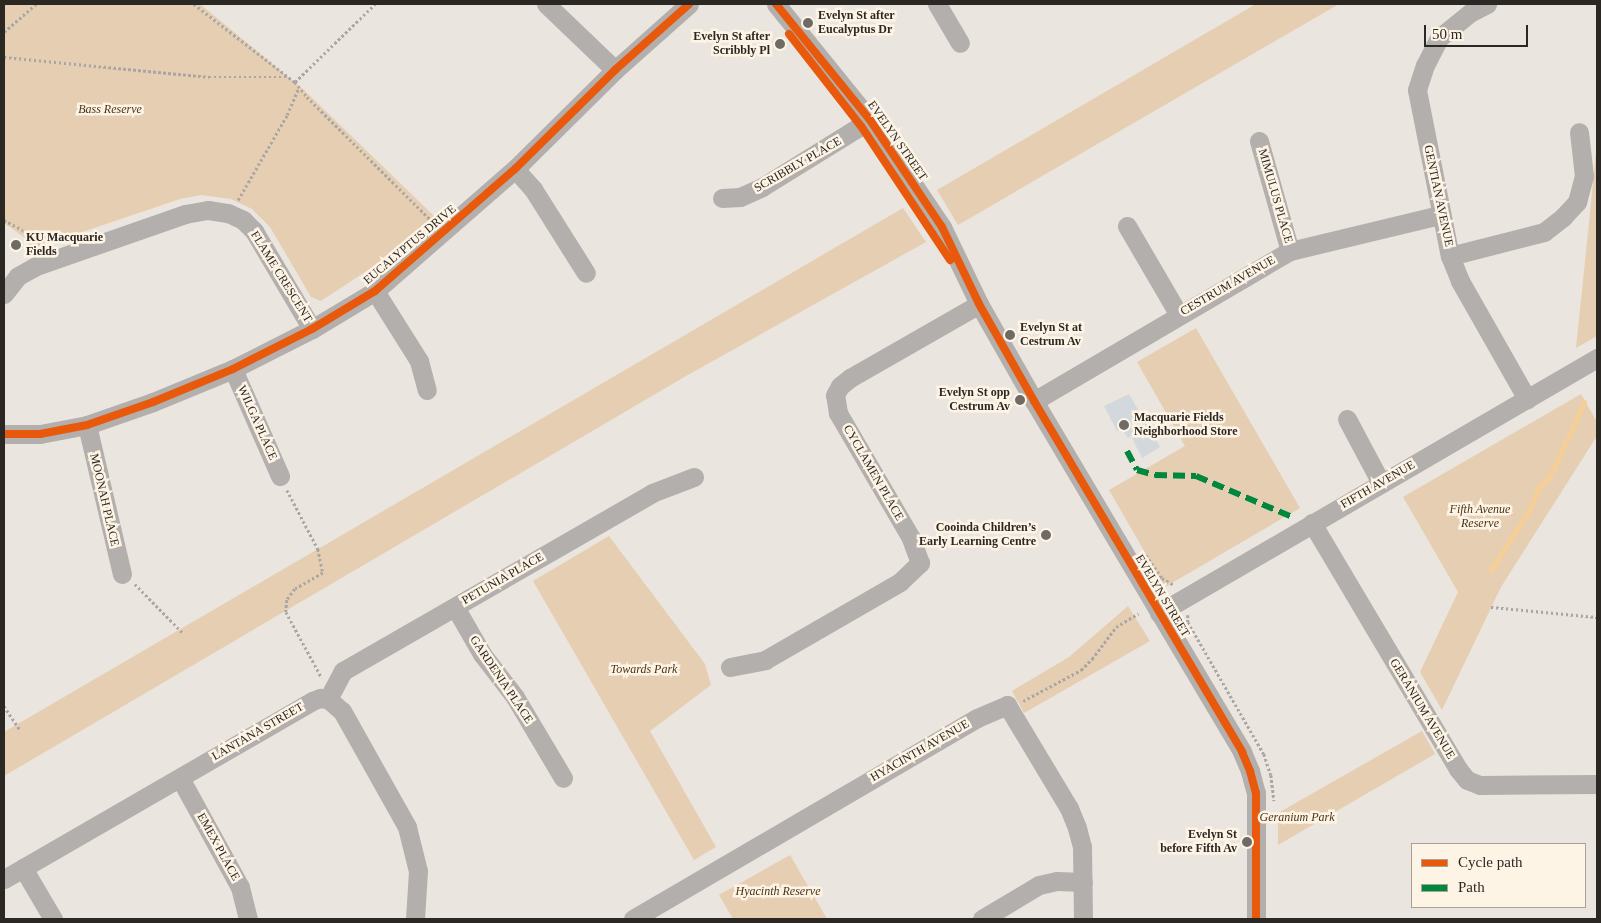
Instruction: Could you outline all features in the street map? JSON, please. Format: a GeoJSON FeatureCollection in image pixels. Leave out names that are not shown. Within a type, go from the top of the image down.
{"type":"FeatureCollection","features":[{"type":"Feature","properties":{"kind":"street"},"geometry":{"type":"LineString","coordinates":[[546,4],[615,70]]}},
{"type":"Feature","properties":{"kind":"street","name":"EUCALYPTUS DRIVE"},"geometry":{"type":"LineString","coordinates":[[4,434],[40,434],[87,426],[153,402],[233,370],[312,329],[375,291],[515,169],[615,70],[689,4]]}},
{"type":"Feature","properties":{"kind":"street","name":"EVELYN STREET"},"geometry":{"type":"LineString","coordinates":[[766,4],[866,123]]}},
{"type":"Feature","properties":{"kind":"street","name":"EVELYN STREET"},"geometry":{"type":"LineString","coordinates":[[776,4],[866,123],[979,304],[1034,401],[1242,752],[1256,793],[1256,919]]}},
{"type":"Feature","properties":{"kind":"street"},"geometry":{"type":"LineString","coordinates":[[937,4],[960,42]]}},
{"type":"Feature","properties":{"kind":"street","name":"GENTIAN AVENUE"},"geometry":{"type":"LineString","coordinates":[[1487,4],[1471,12],[1439,38],[1425,65],[1417,90],[1440,215],[1450,256],[1460,281],[1528,399]]}},
{"type":"Feature","properties":{"kind":"street","name":"SCRIBBLY PLACE"},"geometry":{"type":"LineString","coordinates":[[722,198],[740,197],[762,187],[866,123]]}},
{"type":"Feature","properties":{"kind":"street"},"geometry":{"type":"LineString","coordinates":[[1450,256],[1544,232],[1563,217],[1577,202],[1584,176],[1579,132]]}},
{"type":"Feature","properties":{"kind":"street","name":"MIMULUS PLACE"},"geometry":{"type":"LineString","coordinates":[[1259,141],[1290,251]]}},
{"type":"Feature","properties":{"kind":"street"},"geometry":{"type":"LineString","coordinates":[[515,169],[533,189],[586,273]]}},
{"type":"Feature","properties":{"kind":"street","name":"FLAME CRESCENT"},"geometry":{"type":"LineString","coordinates":[[4,294],[18,276],[36,266],[185,214],[208,210],[228,213],[243,220],[254,231],[312,329]]}},
{"type":"Feature","properties":{"kind":"street","name":"CESTRUM AVENUE"},"geometry":{"type":"LineString","coordinates":[[1034,401],[1290,251],[1440,215]]}},
{"type":"Feature","properties":{"kind":"street"},"geometry":{"type":"LineString","coordinates":[[1127,226],[1179,315]]}},
{"type":"Feature","properties":{"kind":"street"},"geometry":{"type":"LineString","coordinates":[[375,291],[420,361],[427,390]]}},
{"type":"Feature","properties":{"kind":"street","name":"CYCLAMEN PLACE"},"geometry":{"type":"LineString","coordinates":[[730,667],[765,660],[900,582],[920,563],[911,538],[838,413],[835,395],[840,386],[850,378],[979,304]]}},
{"type":"Feature","properties":{"kind":"street","name":"FIFTH AVENUE"},"geometry":{"type":"LineString","coordinates":[[1159,613],[1597,358]]}},
{"type":"Feature","properties":{"kind":"street","name":"WILGA PLACE"},"geometry":{"type":"LineString","coordinates":[[233,370],[280,476]]}},
{"type":"Feature","properties":{"kind":"street"},"geometry":{"type":"LineString","coordinates":[[1347,419],[1382,483]]}},
{"type":"Feature","properties":{"kind":"street","name":"MOONAH PLACE"},"geometry":{"type":"LineString","coordinates":[[87,426],[122,574]]}},
{"type":"Feature","properties":{"kind":"street","name":"PETUNIA PLACE"},"geometry":{"type":"LineString","coordinates":[[329,696],[343,671],[652,493],[694,477]]}},
{"type":"Feature","properties":{"kind":"street","name":"GERANIUM AVENUE"},"geometry":{"type":"LineString","coordinates":[[1312,523],[1458,769],[1468,780],[1480,784],[1597,784]]}},
{"type":"Feature","properties":{"kind":"street","name":"GARDENIA PLACE"},"geometry":{"type":"LineString","coordinates":[[455,607],[482,654],[515,697],[563,778]]}},
{"type":"Feature","properties":{"kind":"street"},"geometry":{"type":"LineString","coordinates":[[329,696],[342,711],[407,827],[418,871],[415,919]]}},
{"type":"Feature","properties":{"kind":"street","name":"LANTANA STREET"},"geometry":{"type":"LineString","coordinates":[[4,879],[312,701],[329,696]]}},
{"type":"Feature","properties":{"kind":"street"},"geometry":{"type":"LineString","coordinates":[[1007,705],[1070,808],[1082,847],[1083,919]]}},
{"type":"Feature","properties":{"kind":"street","name":"HYACINTH AVENUE"},"geometry":{"type":"LineString","coordinates":[[633,919],[977,718],[1007,705]]}},
{"type":"Feature","properties":{"kind":"street","name":"EMEX PLACE"},"geometry":{"type":"LineString","coordinates":[[180,778],[240,887],[248,919]]}},
{"type":"Feature","properties":{"kind":"street"},"geometry":{"type":"LineString","coordinates":[[23,868],[53,919]]}},
{"type":"Feature","properties":{"kind":"street"},"geometry":{"type":"LineString","coordinates":[[982,919],[1039,885],[1057,881],[1083,882]]}},
{"type":"Feature","properties":{"kind":"path"},"geometry":{"type":"LineString","coordinates":[[4,32],[36,4]]}},
{"type":"Feature","properties":{"kind":"path"},"geometry":{"type":"LineString","coordinates":[[194,4],[295,82],[413,204],[435,223]]}},
{"type":"Feature","properties":{"kind":"path"},"geometry":{"type":"LineString","coordinates":[[295,82],[376,4]]}},
{"type":"Feature","properties":{"kind":"path"},"geometry":{"type":"LineString","coordinates":[[4,57],[209,77],[287,77]]}},
{"type":"Feature","properties":{"kind":"path"},"geometry":{"type":"LineString","coordinates":[[235,204],[287,115],[299,87]]}},
{"type":"Feature","properties":{"kind":"path"},"geometry":{"type":"LineString","coordinates":[[4,220],[42,243],[45,249]]}},
{"type":"Feature","properties":{"kind":"path"},"geometry":{"type":"LineString","coordinates":[[280,476],[318,549],[323,573],[295,589],[287,600],[286,612],[329,696]]}},
{"type":"Feature","properties":{"kind":"path"},"geometry":{"type":"LineString","coordinates":[[122,574],[137,586],[184,634]]}},
{"type":"Feature","properties":{"kind":"path"},"geometry":{"type":"LineString","coordinates":[[1491,606],[1597,617]]}},
{"type":"Feature","properties":{"kind":"path"},"geometry":{"type":"LineString","coordinates":[[1007,705],[1037,696],[1081,670],[1092,659],[1116,627],[1138,614]]}},
{"type":"Feature","properties":{"kind":"path"},"geometry":{"type":"LineString","coordinates":[[4,706],[20,730]]}},
{"type":"Feature","properties":{"kind":"green space","name":"Bass Reserve"},"geometry":{"type":"Polygon","coordinates":[[[4,4],[200,4],[304,90],[436,218],[374,266],[321,301],[311,297],[270,227],[252,209],[231,199],[201,195],[180,199],[29,250],[28,240],[4,223],[4,4]]]}},
{"type":"Feature","properties":{"kind":"green space"},"geometry":{"type":"Polygon","coordinates":[[[1256,4],[1339,4],[958,225],[937,190],[1256,4]]]}},
{"type":"Feature","properties":{"kind":"green space"},"geometry":{"type":"Polygon","coordinates":[[[1597,143],[1597,336],[1576,348],[1587,242],[1597,143]]]}},
{"type":"Feature","properties":{"kind":"green space"},"geometry":{"type":"Polygon","coordinates":[[[903,208],[926,242],[686,376],[4,776],[4,732],[903,208]]]}},
{"type":"Feature","properties":{"kind":"green space"},"geometry":{"type":"Polygon","coordinates":[[[1196,328],[1300,508],[1165,587],[1109,490],[1185,446],[1137,362],[1196,328]]]}},
{"type":"Feature","properties":{"kind":"green space","name":"Fifth Avenue Reserve"},"geometry":{"type":"Polygon","coordinates":[[[1581,394],[1597,422],[1597,436],[1501,587],[1442,710],[1420,672],[1458,592],[1403,497],[1581,394]]]}},
{"type":"Feature","properties":{"kind":"green space","name":"Towards Park"},"geometry":{"type":"Polygon","coordinates":[[[609,536],[705,664],[711,685],[650,731],[716,847],[694,860],[533,581],[609,536]]]}},
{"type":"Feature","properties":{"kind":"green space"},"geometry":{"type":"Polygon","coordinates":[[[1128,606],[1150,641],[1024,713],[1012,691],[1069,657],[1128,606]]]}},
{"type":"Feature","properties":{"kind":"green space","name":"Geranium Park"},"geometry":{"type":"Polygon","coordinates":[[[1422,731],[1435,754],[1278,845],[1278,813],[1422,731]]]}},
{"type":"Feature","properties":{"kind":"green space","name":"Hyacinth Reserve"},"geometry":{"type":"Polygon","coordinates":[[[790,855],[827,919],[733,919],[719,895],[790,855]]]}},
{"type":"Feature","properties":{"kind":"building"},"geometry":{"type":"Polygon","coordinates":[[[1129,394],[1160,447],[1142,458],[1131,436],[1128,438],[1121,428],[1117,431],[1104,406],[1129,394]]]}},
{"type":"Feature","properties":{"kind":"waterway"},"geometry":{"type":"LineString","coordinates":[[1491,570],[1530,509],[1539,487],[1550,476],[1584,403]]}},
{"type":"Feature","properties":{"kind":"marked path"},"geometry":{"type":"LineString","coordinates":[[1127,451],[1137,470],[1155,475],[1196,476],[1292,517]]}},
{"type":"Feature","properties":{"kind":"cycle path"},"geometry":{"type":"LineString","coordinates":[[4,434],[40,434],[87,425],[153,402],[233,369],[312,329],[375,291],[515,169],[615,70],[689,4]]}},
{"type":"Feature","properties":{"kind":"cycle path"},"geometry":{"type":"LineString","coordinates":[[776,4],[870,120],[942,227],[979,304],[1034,401],[1242,752],[1256,793],[1256,919]]}},
{"type":"Feature","properties":{"kind":"cycle path"},"geometry":{"type":"LineString","coordinates":[[789,34],[861,126],[950,260]]}},
{"type":"Feature","properties":{"kind":"place","name":"Evelyn St after Eucalyptus Dr"},"geometry":{"type":"Point","coordinates":[808,23]}},
{"type":"Feature","properties":{"kind":"place","name":"Evelyn St after Scribbly Pl"},"geometry":{"type":"Point","coordinates":[780,44]}},
{"type":"Feature","properties":{"kind":"place","name":"KU Macquarie Fields"},"geometry":{"type":"Point","coordinates":[16,245]}},
{"type":"Feature","properties":{"kind":"place","name":"Evelyn St at Cestrum Av"},"geometry":{"type":"Point","coordinates":[1010,335]}},
{"type":"Feature","properties":{"kind":"place","name":"Evelyn St opp Cestrum Av"},"geometry":{"type":"Point","coordinates":[1020,400]}},
{"type":"Feature","properties":{"kind":"place","name":"Macquarie Fields Neighborhood Store"},"geometry":{"type":"Point","coordinates":[1124,425]}},
{"type":"Feature","properties":{"kind":"place","name":"Cooinda Children’s Early Learning Centre"},"geometry":{"type":"Point","coordinates":[1046,535]}},
{"type":"Feature","properties":{"kind":"place","name":"Evelyn St before Fifth Av"},"geometry":{"type":"Point","coordinates":[1247,842]}}]}
